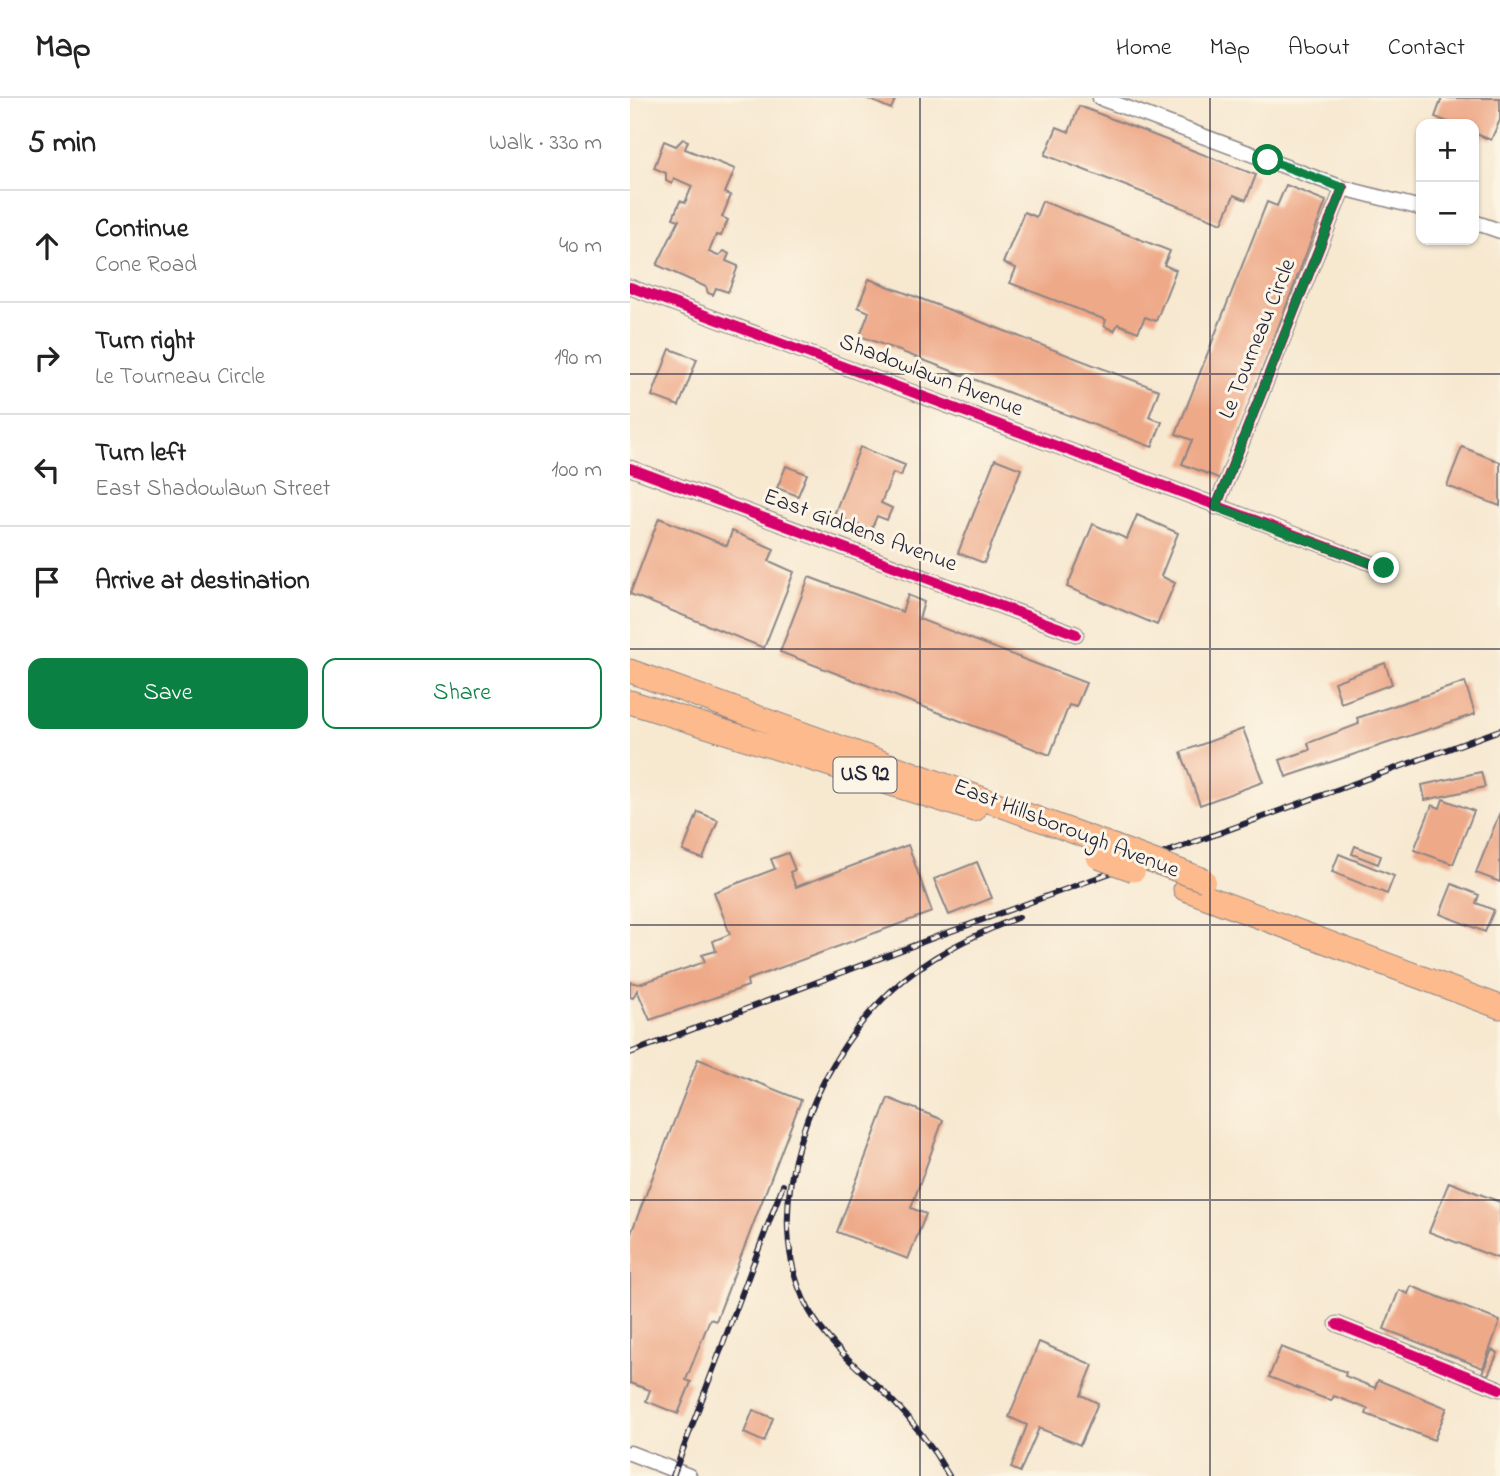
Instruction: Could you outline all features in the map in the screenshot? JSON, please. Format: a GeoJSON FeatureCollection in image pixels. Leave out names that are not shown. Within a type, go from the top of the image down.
{"type":"FeatureCollection","features":[{"type":"Feature","properties":{"kind":"main road","name":"East Hillsborough Avenue"},"geometry":{"type":"LineString","coordinates":[[630,671],[1194,885],[1500,1007]]}},
{"type":"Feature","properties":{"kind":"main road","name":"East Hillsborough Avenue"},"geometry":{"type":"LineString","coordinates":[[630,702],[910,788],[1106,852]]}},
{"type":"Feature","properties":{"kind":"main road","name":"East Hillsborough Avenue"},"geometry":{"type":"LineString","coordinates":[[1194,885],[1500,991]]}},
{"type":"Feature","properties":{"kind":"street"},"geometry":{"type":"LineString","coordinates":[[1100,98],[1343,188],[1416,207]]}},
{"type":"Feature","properties":{"kind":"street","name":"Le Tourneau Circle"},"geometry":{"type":"LineString","coordinates":[[1216,507],[1343,188]]}},
{"type":"Feature","properties":{"kind":"street"},"geometry":{"type":"LineString","coordinates":[[1479,224],[1500,231]]}},
{"type":"Feature","properties":{"kind":"street","name":"Shadowlawn Avenue"},"geometry":{"type":"LineString","coordinates":[[630,287],[1384,568]]}},
{"type":"Feature","properties":{"kind":"street","name":"East Giddens Avenue"},"geometry":{"type":"LineString","coordinates":[[630,468],[1076,634]]}},
{"type":"Feature","properties":{"kind":"street"},"geometry":{"type":"LineString","coordinates":[[1337,1324],[1500,1389]]}},
{"type":"Feature","properties":{"kind":"street"},"geometry":{"type":"LineString","coordinates":[[630,1453],[689,1476]]}},
{"type":"Feature","properties":{"kind":"building"},"geometry":{"type":"Polygon","coordinates":[[[866,98],[896,98],[891,109],[866,98]]]}},
{"type":"Feature","properties":{"kind":"building"},"geometry":{"type":"Polygon","coordinates":[[[1442,98],[1500,98],[1500,120],[1491,140],[1479,135],[1479,119],[1435,117],[1442,98]]]}},
{"type":"Feature","properties":{"kind":"building"},"geometry":{"type":"Polygon","coordinates":[[[1079,106],[1256,175],[1246,200],[1234,195],[1222,223],[1045,155],[1057,127],[1069,132],[1079,106]]]}},
{"type":"Feature","properties":{"kind":"building"},"geometry":{"type":"Polygon","coordinates":[[[683,139],[688,141],[685,149],[735,169],[725,193],[731,195],[722,217],[728,220],[721,236],[716,235],[709,252],[718,256],[724,251],[729,254],[726,261],[738,266],[728,292],[716,288],[713,295],[708,293],[706,287],[657,265],[679,220],[673,218],[680,201],[685,203],[692,186],[674,178],[672,184],[666,181],[666,173],[654,168],[664,141],[676,146],[683,139]]]}},
{"type":"Feature","properties":{"kind":"building"},"geometry":{"type":"Polygon","coordinates":[[[1286,185],[1326,201],[1221,479],[1182,464],[1192,440],[1176,434],[1267,202],[1277,206],[1286,185]]]}},
{"type":"Feature","properties":{"kind":"building"},"geometry":{"type":"Polygon","coordinates":[[[1042,201],[1170,251],[1164,265],[1176,270],[1156,321],[1145,317],[1138,332],[1118,324],[1114,331],[1104,326],[1106,320],[1010,283],[1016,268],[1003,263],[1024,212],[1036,217],[1042,201]]]}},
{"type":"Feature","properties":{"kind":"building"},"geometry":{"type":"Polygon","coordinates":[[[869,279],[1159,390],[1149,417],[1162,422],[1152,447],[860,336],[869,312],[858,307],[869,279]]]}},
{"type":"Feature","properties":{"kind":"building"},"geometry":{"type":"Polygon","coordinates":[[[670,349],[697,359],[679,406],[652,396],[670,349]]]}},
{"type":"Feature","properties":{"kind":"building"},"geometry":{"type":"Polygon","coordinates":[[[860,447],[905,465],[901,476],[893,473],[881,503],[892,508],[887,520],[877,516],[871,530],[834,515],[860,447]]]}},
{"type":"Feature","properties":{"kind":"building"},"geometry":{"type":"Polygon","coordinates":[[[1462,447],[1500,462],[1500,506],[1447,486],[1462,447]]]}},
{"type":"Feature","properties":{"kind":"building"},"geometry":{"type":"Polygon","coordinates":[[[995,459],[1021,469],[984,563],[958,553],[995,459]]]}},
{"type":"Feature","properties":{"kind":"building"},"geometry":{"type":"Polygon","coordinates":[[[786,466],[807,474],[798,496],[777,488],[786,466]]]}},
{"type":"Feature","properties":{"kind":"building"},"geometry":{"type":"Polygon","coordinates":[[[1137,515],[1178,533],[1161,576],[1175,583],[1157,625],[1067,587],[1093,524],[1127,539],[1137,515]]]}},
{"type":"Feature","properties":{"kind":"building"},"geometry":{"type":"Polygon","coordinates":[[[659,518],[727,546],[732,531],[774,549],[769,561],[794,572],[764,648],[630,594],[659,518]]]}},
{"type":"Feature","properties":{"kind":"building"},"geometry":{"type":"Polygon","coordinates":[[[809,577],[902,612],[908,595],[924,602],[919,619],[1086,683],[1076,707],[1069,705],[1050,755],[780,652],[809,577]]]}},
{"type":"Feature","properties":{"kind":"building"},"geometry":{"type":"Polygon","coordinates":[[[1385,663],[1392,684],[1341,703],[1334,682],[1385,663]]]}},
{"type":"Feature","properties":{"kind":"building"},"geometry":{"type":"Polygon","coordinates":[[[1465,682],[1475,714],[1286,777],[1280,760],[1310,750],[1308,743],[1359,724],[1357,718],[1465,682]]]}},
{"type":"Feature","properties":{"kind":"building"},"geometry":{"type":"Polygon","coordinates":[[[1243,729],[1263,782],[1200,805],[1181,752],[1243,729]]]}},
{"type":"Feature","properties":{"kind":"building"},"geometry":{"type":"Polygon","coordinates":[[[1481,772],[1485,787],[1425,800],[1422,785],[1481,772]]]}},
{"type":"Feature","properties":{"kind":"building"},"geometry":{"type":"Polygon","coordinates":[[[1443,799],[1474,811],[1453,864],[1414,850],[1432,805],[1440,808],[1443,799]]]}},
{"type":"Feature","properties":{"kind":"building"},"geometry":{"type":"Polygon","coordinates":[[[698,812],[718,820],[703,859],[683,851],[698,812]]]}},
{"type":"Feature","properties":{"kind":"building"},"geometry":{"type":"Polygon","coordinates":[[[1500,812],[1500,882],[1476,873],[1500,812]]]}},
{"type":"Feature","properties":{"kind":"building"},"geometry":{"type":"Polygon","coordinates":[[[908,845],[932,912],[747,980],[748,986],[650,1020],[637,990],[633,998],[630,997],[630,982],[639,984],[705,962],[702,955],[716,951],[713,941],[730,934],[714,892],[775,869],[771,859],[788,853],[795,870],[790,872],[796,887],[908,845]]]}},
{"type":"Feature","properties":{"kind":"building"},"geometry":{"type":"Polygon","coordinates":[[[1355,846],[1381,856],[1378,864],[1352,854],[1355,846]]]}},
{"type":"Feature","properties":{"kind":"building"},"geometry":{"type":"Polygon","coordinates":[[[1339,854],[1394,876],[1387,894],[1332,872],[1339,854]]]}},
{"type":"Feature","properties":{"kind":"building"},"geometry":{"type":"Polygon","coordinates":[[[977,862],[992,898],[949,915],[934,879],[977,862]]]}},
{"type":"Feature","properties":{"kind":"building"},"geometry":{"type":"Polygon","coordinates":[[[1452,884],[1479,895],[1476,903],[1494,910],[1485,932],[1440,914],[1452,884]]]}},
{"type":"Feature","properties":{"kind":"building"},"geometry":{"type":"Polygon","coordinates":[[[698,1059],[801,1100],[716,1321],[710,1319],[686,1380],[691,1382],[678,1414],[646,1401],[650,1390],[630,1383],[630,1236],[698,1059]]]}},
{"type":"Feature","properties":{"kind":"building"},"geometry":{"type":"Polygon","coordinates":[[[888,1098],[943,1120],[911,1208],[926,1214],[908,1259],[837,1232],[888,1098]]]}},
{"type":"Feature","properties":{"kind":"building"},"geometry":{"type":"Polygon","coordinates":[[[1449,1182],[1500,1202],[1500,1259],[1429,1232],[1449,1182]]]}},
{"type":"Feature","properties":{"kind":"building"},"geometry":{"type":"Polygon","coordinates":[[[1411,1286],[1500,1321],[1483,1368],[1384,1329],[1399,1290],[1408,1294],[1411,1286]]]}},
{"type":"Feature","properties":{"kind":"building"},"geometry":{"type":"Polygon","coordinates":[[[1039,1342],[1093,1365],[1081,1395],[1098,1403],[1080,1445],[1039,1428],[1020,1472],[1011,1468],[1027,1425],[1009,1417],[1039,1342]]]}},
{"type":"Feature","properties":{"kind":"building"},"geometry":{"type":"Polygon","coordinates":[[[1281,1347],[1346,1372],[1345,1376],[1375,1388],[1378,1380],[1447,1408],[1434,1440],[1366,1414],[1368,1409],[1334,1396],[1331,1401],[1269,1377],[1281,1347]]]}},
{"type":"Feature","properties":{"kind":"building"},"geometry":{"type":"Polygon","coordinates":[[[1492,1350],[1498,1353],[1488,1375],[1482,1373],[1492,1350]]]}},
{"type":"Feature","properties":{"kind":"building"},"geometry":{"type":"Polygon","coordinates":[[[753,1410],[773,1418],[764,1442],[744,1433],[753,1410]]]}},
{"type":"Feature","properties":{"kind":"railway"},"geometry":{"type":"LineString","coordinates":[[630,1053],[941,935],[1500,730]]}},
{"type":"Feature","properties":{"kind":"railway"},"geometry":{"type":"LineString","coordinates":[[949,1476],[913,1424],[835,1345],[809,1310],[794,1271],[788,1228],[790,1184],[800,1140],[816,1098],[837,1058],[863,1022],[891,991],[920,967],[968,940],[1019,917]]}},
{"type":"Feature","properties":{"kind":"railway"},"geometry":{"type":"LineString","coordinates":[[673,1476],[783,1185]]}},
{"type":"Feature","properties":{"kind":"cycle path"},"geometry":{"type":"LineString","coordinates":[[1216,507],[1343,188]]}},
{"type":"Feature","properties":{"kind":"cycle path"},"geometry":{"type":"LineString","coordinates":[[630,287],[1384,568]]}},
{"type":"Feature","properties":{"kind":"cycle path"},"geometry":{"type":"LineString","coordinates":[[630,468],[1076,634]]}},
{"type":"Feature","properties":{"kind":"cycle path"},"geometry":{"type":"LineString","coordinates":[[1337,1324],[1500,1389]]}},
{"type":"Feature","properties":{"kind":"route"},"geometry":{"type":"LineString","coordinates":[[1268,160],[1343,188],[1216,507],[1384,568]]}}]}
